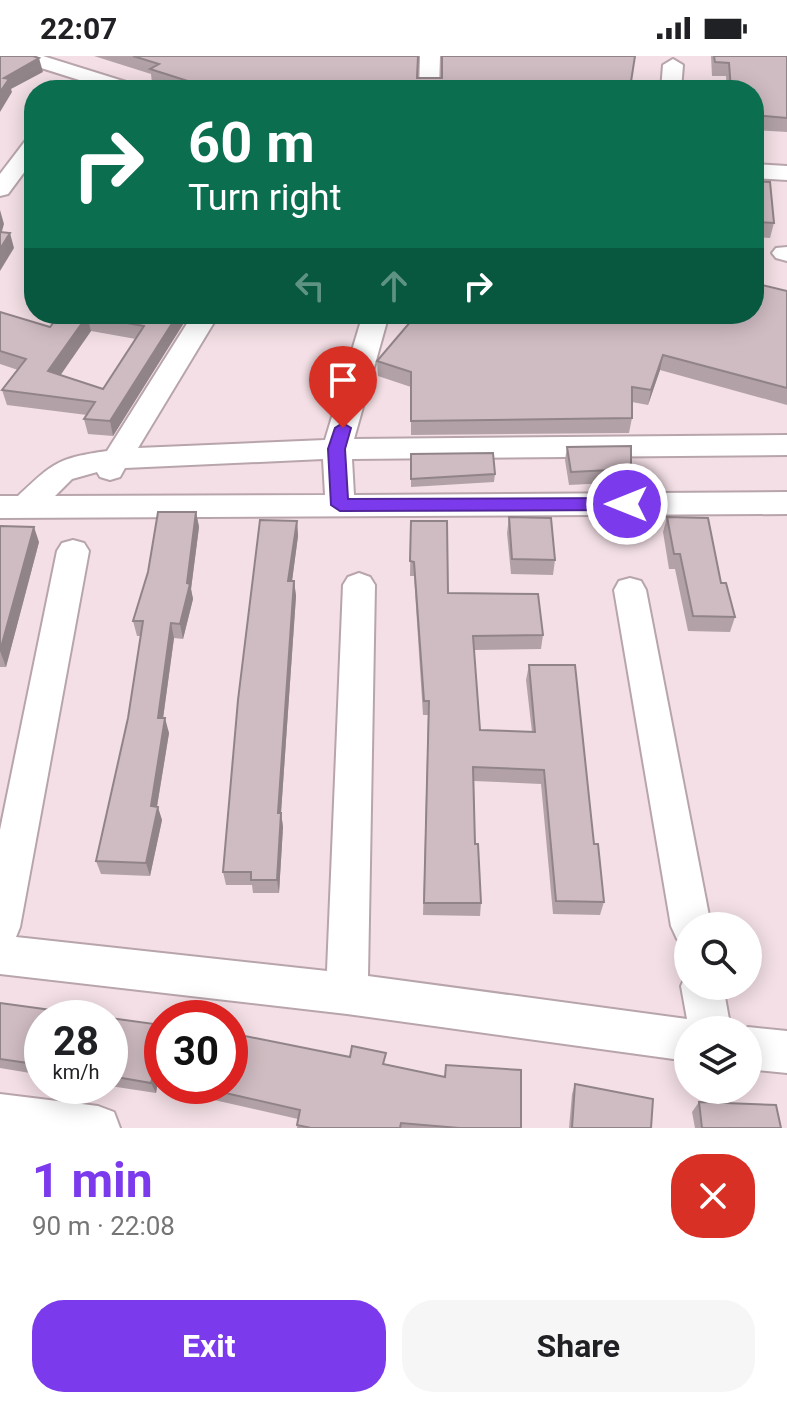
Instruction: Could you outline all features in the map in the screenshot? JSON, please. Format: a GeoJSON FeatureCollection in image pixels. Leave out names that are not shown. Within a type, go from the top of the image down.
{"type":"FeatureCollection","features":[{"type":"Feature","properties":{"kind":"street"},"geometry":{"type":"LineString","coordinates":[[23,56],[75,80]]}},
{"type":"Feature","properties":{"kind":"street"},"geometry":{"type":"LineString","coordinates":[[429,80],[430,56]]}},
{"type":"Feature","properties":{"kind":"street"},"geometry":{"type":"LineString","coordinates":[[672,80],[673,65]]}},
{"type":"Feature","properties":{"kind":"street"},"geometry":{"type":"LineString","coordinates":[[0,189],[24,158]]}},
{"type":"Feature","properties":{"kind":"street"},"geometry":{"type":"LineString","coordinates":[[764,172],[787,173]]}},
{"type":"Feature","properties":{"kind":"street"},"geometry":{"type":"LineString","coordinates":[[81,508],[118,459],[200,324]]}},
{"type":"Feature","properties":{"kind":"street"},"geometry":{"type":"LineString","coordinates":[[340,505],[337,449],[373,324]]}},
{"type":"Feature","properties":{"kind":"street"},"geometry":{"type":"LineString","coordinates":[[12,507],[62,472],[80,465],[118,459],[337,449],[787,445]]}},
{"type":"Feature","properties":{"kind":"street"},"geometry":{"type":"LineString","coordinates":[[12,507],[787,503]]}},
{"type":"Feature","properties":{"kind":"street"},"geometry":{"type":"LineString","coordinates":[[0,927],[73,551]]}},
{"type":"Feature","properties":{"kind":"street"},"geometry":{"type":"LineString","coordinates":[[347,994],[359,585]]}},
{"type":"Feature","properties":{"kind":"street"},"geometry":{"type":"LineString","coordinates":[[630,590],[688,912]]}},
{"type":"Feature","properties":{"kind":"street"},"geometry":{"type":"LineString","coordinates":[[0,955],[347,994],[674,1038]]}},
{"type":"Feature","properties":{"kind":"street"},"geometry":{"type":"LineString","coordinates":[[762,1049],[787,1052]]}},
{"type":"Feature","properties":{"kind":"street"},"geometry":{"type":"LineString","coordinates":[[0,1116],[98,1128]]}},
{"type":"Feature","properties":{"kind":"building"},"geometry":{"type":"Polygon","coordinates":[[[0,56],[39,58],[4,78],[9,79],[0,92],[0,56]]]}},
{"type":"Feature","properties":{"kind":"building"},"geometry":{"type":"Polygon","coordinates":[[[133,56],[418,56],[417,78],[442,78],[442,56],[635,56],[631,80],[185,80],[150,69],[159,64],[133,56]]]}},
{"type":"Feature","properties":{"kind":"building"},"geometry":{"type":"Polygon","coordinates":[[[714,56],[787,56],[787,118],[764,116],[764,80],[730,80],[729,63],[715,62],[714,56]]]}},
{"type":"Feature","properties":{"kind":"building"},"geometry":{"type":"Polygon","coordinates":[[[764,182],[770,182],[774,223],[764,222],[764,182]]]}},
{"type":"Feature","properties":{"kind":"building"},"geometry":{"type":"Polygon","coordinates":[[[0,232],[10,233],[0,249],[0,232]]]}},
{"type":"Feature","properties":{"kind":"building"},"geometry":{"type":"Polygon","coordinates":[[[764,285],[787,291],[787,388],[663,355],[651,390],[632,387],[632,418],[411,421],[411,372],[377,361],[408,324],[764,324],[764,285]]]}},
{"type":"Feature","properties":{"kind":"building"},"geometry":{"type":"Polygon","coordinates":[[[0,312],[24,319],[24,324],[50,327],[52,324],[81,324],[48,371],[103,389],[144,326],[133,324],[172,324],[110,421],[84,419],[95,402],[2,390],[26,359],[0,351],[0,312]]]}},
{"type":"Feature","properties":{"kind":"building"},"geometry":{"type":"Polygon","coordinates":[[[631,446],[631,469],[571,472],[567,447],[631,446]]]}},
{"type":"Feature","properties":{"kind":"building"},"geometry":{"type":"Polygon","coordinates":[[[493,453],[495,474],[411,479],[411,454],[493,453]]]}},
{"type":"Feature","properties":{"kind":"building"},"geometry":{"type":"Polygon","coordinates":[[[158,512],[196,512],[187,583],[190,584],[180,624],[171,623],[158,718],[165,718],[151,806],[158,807],[146,863],[96,861],[128,718],[143,621],[133,621],[148,572],[158,512]]]}},
{"type":"Feature","properties":{"kind":"building"},"geometry":{"type":"Polygon","coordinates":[[[509,517],[551,518],[555,560],[512,559],[509,517]]]}},
{"type":"Feature","properties":{"kind":"building"},"geometry":{"type":"Polygon","coordinates":[[[667,517],[708,518],[721,583],[726,583],[735,617],[693,616],[680,554],[674,554],[667,517]]]}},
{"type":"Feature","properties":{"kind":"building"},"geometry":{"type":"Polygon","coordinates":[[[260,520],[297,521],[288,581],[294,581],[278,813],[281,813],[277,880],[251,880],[251,872],[223,872],[238,700],[260,520]]]}},
{"type":"Feature","properties":{"kind":"building"},"geometry":{"type":"Polygon","coordinates":[[[411,521],[447,521],[448,593],[538,594],[543,635],[473,636],[480,730],[535,732],[529,665],[575,665],[594,844],[598,844],[604,902],[556,901],[544,770],[473,767],[475,844],[478,844],[481,903],[424,903],[429,701],[424,701],[414,562],[410,561],[411,521]]]}},
{"type":"Feature","properties":{"kind":"building"},"geometry":{"type":"Polygon","coordinates":[[[0,526],[34,527],[0,651],[0,526]]]}},
{"type":"Feature","properties":{"kind":"building"},"geometry":{"type":"Polygon","coordinates":[[[0,1003],[24,1006],[24,1062],[0,1059],[0,1003]]]}},
{"type":"Feature","properties":{"kind":"building"},"geometry":{"type":"Polygon","coordinates":[[[128,1020],[144,1023],[144,1082],[128,1079],[128,1020]]]}},
{"type":"Feature","properties":{"kind":"building"},"geometry":{"type":"Polygon","coordinates":[[[248,1037],[350,1057],[352,1046],[386,1053],[383,1064],[445,1077],[446,1065],[521,1070],[521,1128],[459,1128],[401,1123],[400,1128],[311,1128],[297,1125],[300,1110],[248,1098],[248,1037]]]}},
{"type":"Feature","properties":{"kind":"building"},"geometry":{"type":"Polygon","coordinates":[[[575,1084],[653,1099],[651,1128],[572,1128],[575,1084]]]}},
{"type":"Feature","properties":{"kind":"building"},"geometry":{"type":"Polygon","coordinates":[[[699,1104],[776,1105],[781,1128],[702,1128],[699,1104]]]}},
{"type":"Feature","properties":{"kind":"route"},"geometry":{"type":"LineString","coordinates":[[343,428],[337,449],[340,505],[627,504]]}}]}
